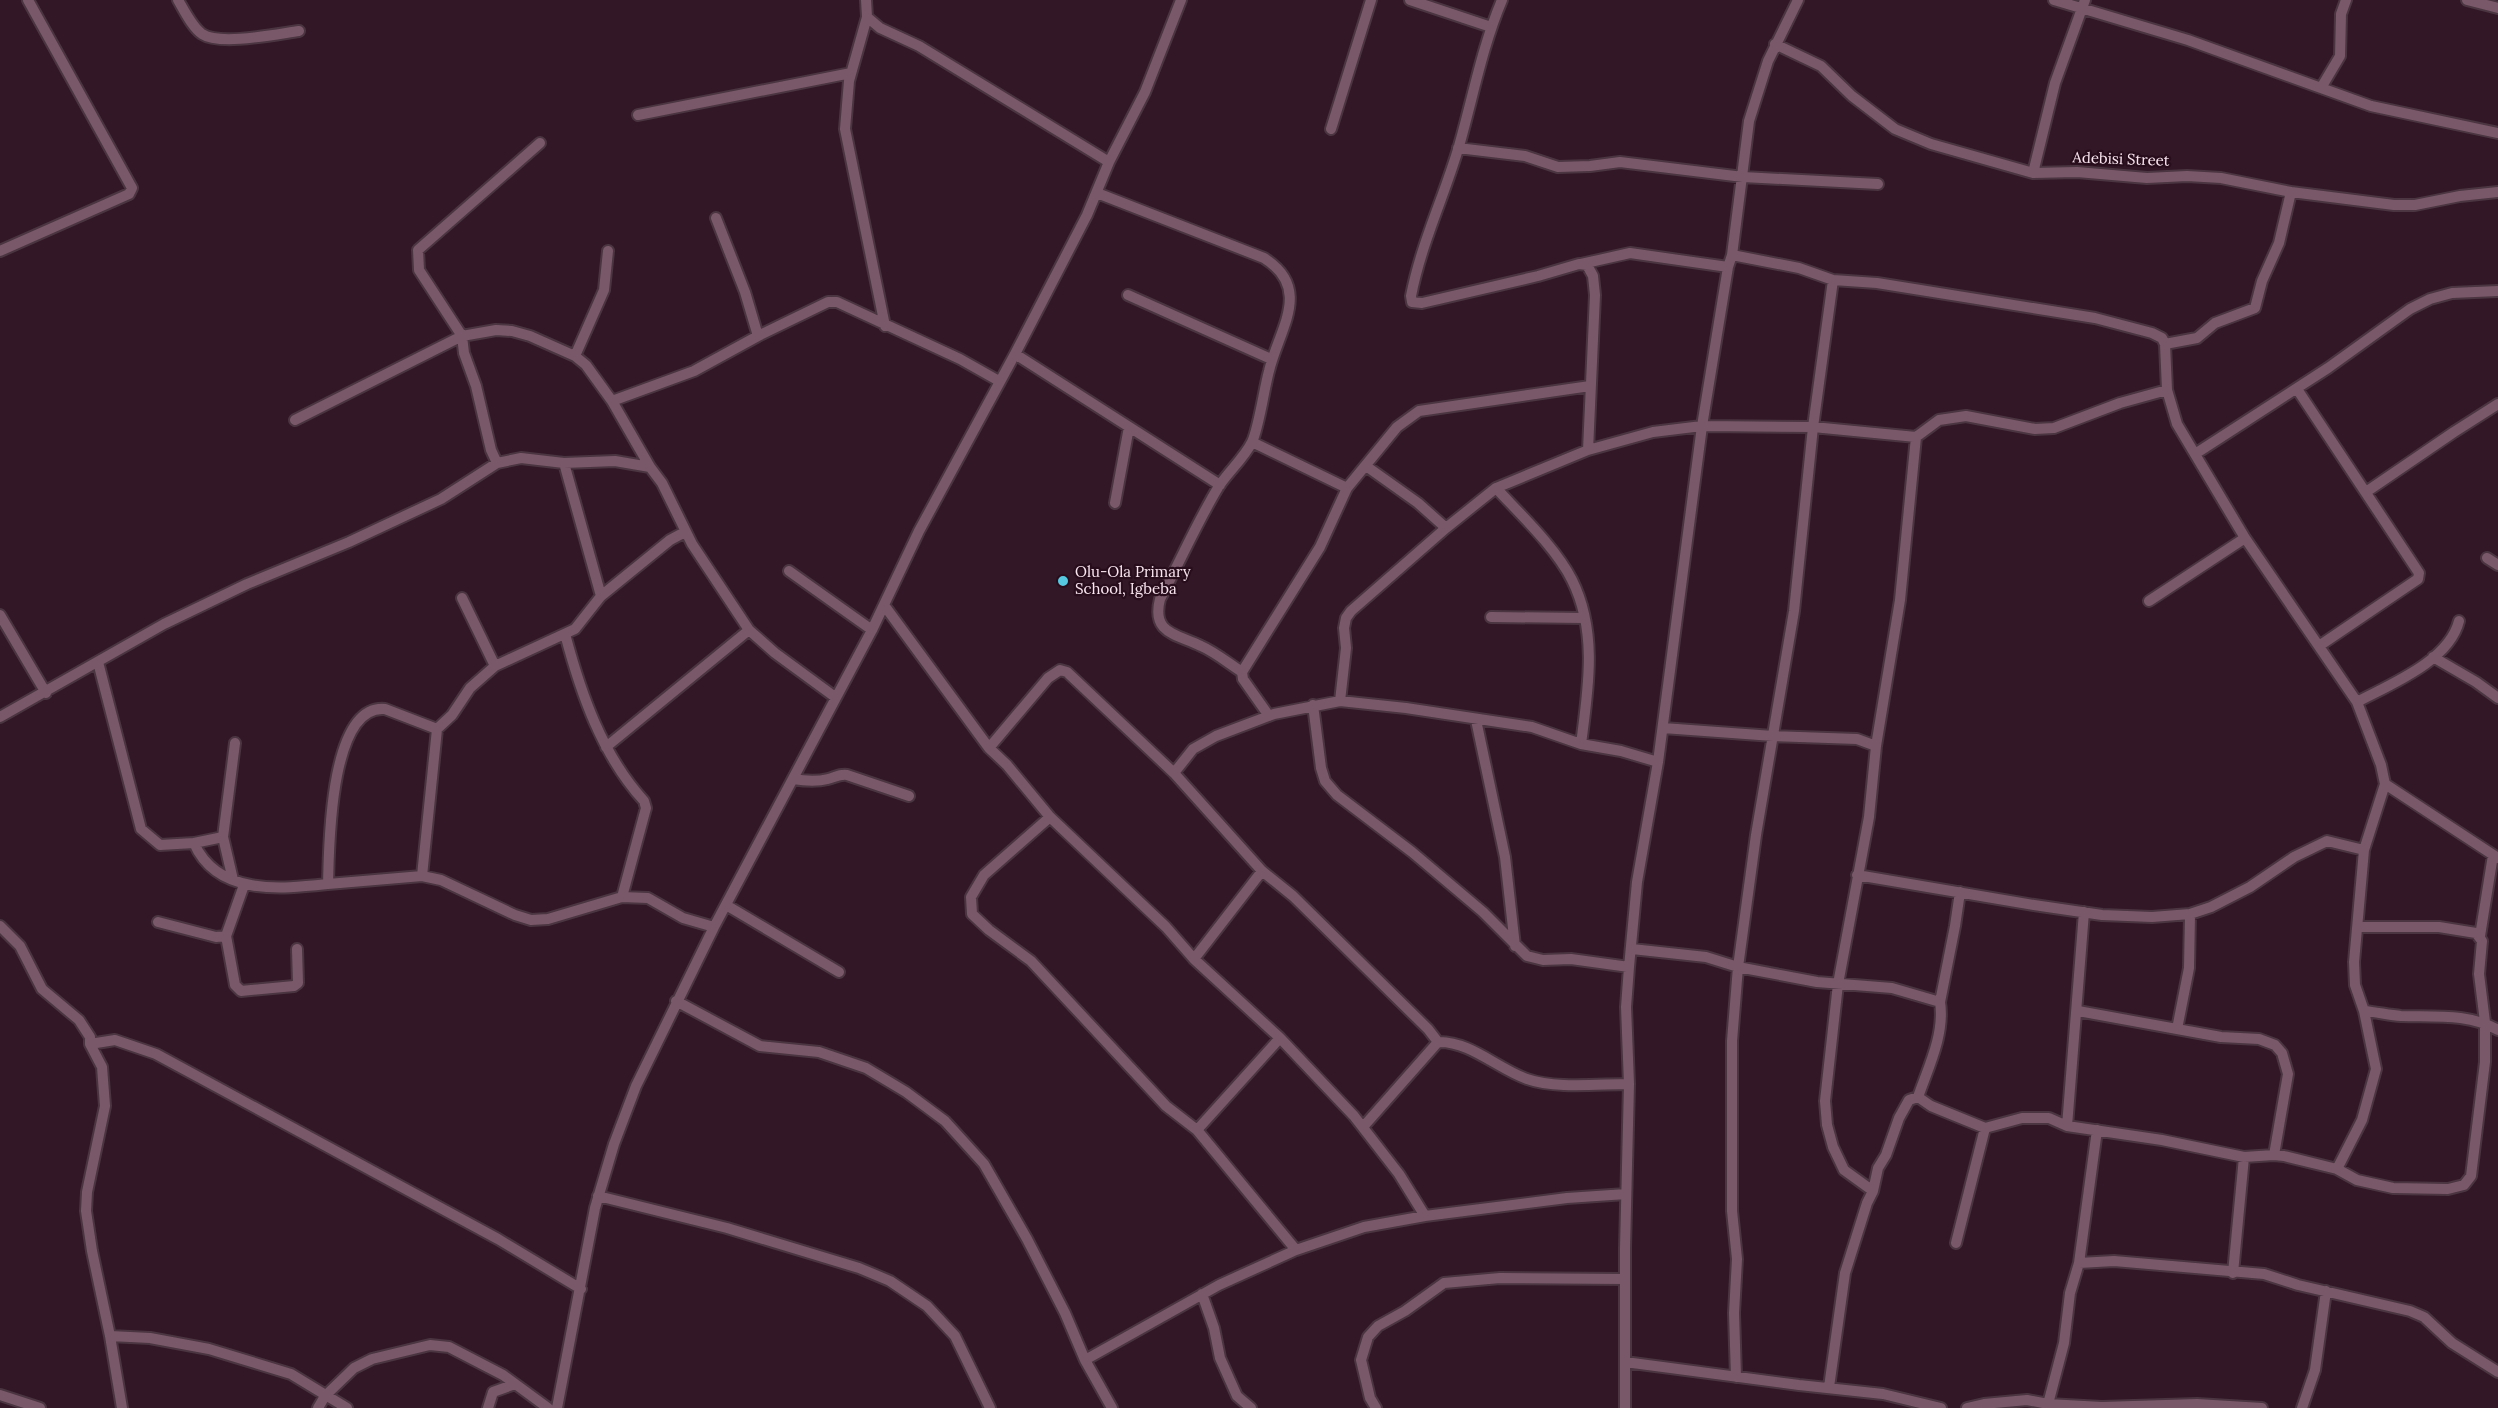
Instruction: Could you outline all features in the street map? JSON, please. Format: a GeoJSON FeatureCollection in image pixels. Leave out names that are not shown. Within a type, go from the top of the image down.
{"type":"FeatureCollection","features":[{"type":"Feature","properties":{"kind":"street"},"geometry":{"type":"LineString","coordinates":[[0,251],[129,194],[132,188],[28,0]]}},
{"type":"Feature","properties":{"kind":"street"},"geometry":{"type":"LineString","coordinates":[[178,0],[202,34],[212,37],[248,39],[299,31]]}},
{"type":"Feature","properties":{"kind":"street"},"geometry":{"type":"LineString","coordinates":[[866,0],[867,17],[851,73],[845,129],[885,326]]}},
{"type":"Feature","properties":{"kind":"street"},"geometry":{"type":"LineString","coordinates":[[557,1408],[598,1196],[614,1143],[636,1086],[714,927],[872,630],[909,550],[1015,354],[1097,193],[1109,162],[1145,92],[1181,0]]}},
{"type":"Feature","properties":{"kind":"street"},"geometry":{"type":"LineString","coordinates":[[1331,129],[1371,0]]}},
{"type":"Feature","properties":{"kind":"street"},"geometry":{"type":"LineString","coordinates":[[1410,0],[1491,27]]}},
{"type":"Feature","properties":{"kind":"street"},"geometry":{"type":"LineString","coordinates":[[1502,0],[1491,27],[1458,148],[1423,249],[1411,296],[1412,302],[1422,303],[1630,253],[1728,267]]}},
{"type":"Feature","properties":{"kind":"street"},"geometry":{"type":"LineString","coordinates":[[1625,1408],[1629,1084],[1626,1007],[1637,882],[1658,762],[1702,426],[1728,267],[1732,255],[1749,121],[1756,95],[1776,44],[1798,0]]}},
{"type":"Feature","properties":{"kind":"street"},"geometry":{"type":"LineString","coordinates":[[2054,0],[2085,4],[2371,106],[2498,133]]}},
{"type":"Feature","properties":{"kind":"street"},"geometry":{"type":"LineString","coordinates":[[2321,88],[2340,56],[2341,14],[2346,0]]}},
{"type":"Feature","properties":{"kind":"street"},"geometry":{"type":"LineString","coordinates":[[2467,0],[2498,8]]}},
{"type":"Feature","properties":{"kind":"street"},"geometry":{"type":"LineString","coordinates":[[2033,173],[2055,83],[2085,4]]}},
{"type":"Feature","properties":{"kind":"street"},"geometry":{"type":"LineString","coordinates":[[867,17],[880,28],[919,46],[1109,162]]}},
{"type":"Feature","properties":{"kind":"street","name":"Adebisi Street"},"geometry":{"type":"LineString","coordinates":[[1776,44],[1821,66],[1852,96],[1895,129],[1931,144],[2033,173],[2078,172],[2147,178],[2221,178],[2292,192],[2394,205],[2415,205],[2460,196],[2498,192]]}},
{"type":"Feature","properties":{"kind":"street"},"geometry":{"type":"LineString","coordinates":[[638,115],[851,73]]}},
{"type":"Feature","properties":{"kind":"street"},"geometry":{"type":"LineString","coordinates":[[497,463],[491,450],[476,386],[464,353],[462,336],[419,270],[418,250],[540,143]]}},
{"type":"Feature","properties":{"kind":"street"},"geometry":{"type":"LineString","coordinates":[[1458,148],[1525,156],[1558,167],[1620,162],[1743,177],[1878,184]]}},
{"type":"Feature","properties":{"kind":"street"},"geometry":{"type":"LineString","coordinates":[[2166,344],[2197,338],[2215,323],[2255,308],[2262,281],[2279,243],[2292,192]]}},
{"type":"Feature","properties":{"kind":"street"},"geometry":{"type":"LineString","coordinates":[[1097,193],[1239,247],[1277,266],[1288,285],[1289,312],[1272,359],[1252,442],[1220,485],[1160,599],[1157,612],[1158,621],[1168,632],[1202,646],[1242,672]]}},
{"type":"Feature","properties":{"kind":"street"},"geometry":{"type":"LineString","coordinates":[[716,218],[745,292],[758,336]]}},
{"type":"Feature","properties":{"kind":"street"},"geometry":{"type":"LineString","coordinates":[[575,356],[604,290],[608,251]]}},
{"type":"Feature","properties":{"kind":"street"},"geometry":{"type":"LineString","coordinates":[[1732,255],[1799,268],[1833,280],[1877,283],[2095,318],[2152,333],[2162,338],[2166,344],[2167,390],[2177,424],[2245,538],[2357,702],[2381,765],[2385,784],[2364,850],[2354,962],[2355,985],[2364,1011],[2376,1069],[2362,1120],[2337,1169]]}},
{"type":"Feature","properties":{"kind":"street"},"geometry":{"type":"LineString","coordinates":[[1579,264],[1587,266],[1593,276],[1595,295],[1588,450]]}},
{"type":"Feature","properties":{"kind":"street"},"geometry":{"type":"LineString","coordinates":[[1736,1377],[1734,1313],[1737,1259],[1732,1211],[1732,1041],[1738,967],[1756,835],[1794,611],[1813,427],[1833,280]]}},
{"type":"Feature","properties":{"kind":"street"},"geometry":{"type":"LineString","coordinates":[[2195,454],[2297,389],[2410,309],[2430,298],[2452,293],[2498,291]]}},
{"type":"Feature","properties":{"kind":"street"},"geometry":{"type":"LineString","coordinates":[[1128,294],[1272,359]]}},
{"type":"Feature","properties":{"kind":"street"},"geometry":{"type":"LineString","coordinates":[[612,401],[694,371],[758,336],[828,302],[837,302],[960,359],[999,381]]}},
{"type":"Feature","properties":{"kind":"street"},"geometry":{"type":"LineString","coordinates":[[294,420],[462,336],[496,330],[512,331],[530,336],[575,356],[586,365],[612,401],[650,467],[662,483],[685,532],[749,630],[775,653],[835,697]]}},
{"type":"Feature","properties":{"kind":"street"},"geometry":{"type":"LineString","coordinates":[[1015,354],[1220,485]]}},
{"type":"Feature","properties":{"kind":"street"},"geometry":{"type":"LineString","coordinates":[[1269,716],[1243,679],[1242,672],[1320,547],[1347,488],[1398,427],[1419,411],[1590,386]]}},
{"type":"Feature","properties":{"kind":"street"},"geometry":{"type":"LineString","coordinates":[[2297,389],[2419,576],[2319,646]]}},
{"type":"Feature","properties":{"kind":"street"},"geometry":{"type":"LineString","coordinates":[[1340,700],[1346,648],[1346,618],[1446,528],[1496,488],[1588,450],[1653,432],[1702,426],[1813,427],[1916,437],[1939,420],[1966,416],[2035,429],[2054,428],[2120,403],[2167,390]]}},
{"type":"Feature","properties":{"kind":"street"},"geometry":{"type":"LineString","coordinates":[[2366,492],[2498,404]]}},
{"type":"Feature","properties":{"kind":"street"},"geometry":{"type":"LineString","coordinates":[[1115,503],[1129,427]]}},
{"type":"Feature","properties":{"kind":"street"},"geometry":{"type":"LineString","coordinates":[[1874,1191],[1844,1170],[1833,1147],[1827,1125],[1825,1101],[1838,984],[1869,817],[1876,746],[1900,600],[1916,437]]}},
{"type":"Feature","properties":{"kind":"street"},"geometry":{"type":"LineString","coordinates":[[1252,442],[1347,488]]}},
{"type":"Feature","properties":{"kind":"street"},"geometry":{"type":"LineString","coordinates":[[0,717],[46,693],[164,624],[247,584],[349,542],[441,499],[497,463],[521,458],[564,464],[615,461],[650,467]]}},
{"type":"Feature","properties":{"kind":"street"},"geometry":{"type":"LineString","coordinates":[[564,464],[601,596]]}},
{"type":"Feature","properties":{"kind":"street"},"geometry":{"type":"LineString","coordinates":[[1366,466],[1418,503],[1446,528]]}},
{"type":"Feature","properties":{"kind":"street"},"geometry":{"type":"LineString","coordinates":[[1496,488],[1562,564],[1573,582],[1584,618],[1590,662],[1581,744]]}},
{"type":"Feature","properties":{"kind":"street"},"geometry":{"type":"LineString","coordinates":[[422,876],[437,729],[452,715],[470,688],[495,666],[575,628],[601,596],[670,540],[685,532]]}},
{"type":"Feature","properties":{"kind":"street"},"geometry":{"type":"LineString","coordinates":[[2149,601],[2245,538]]}},
{"type":"Feature","properties":{"kind":"street"},"geometry":{"type":"LineString","coordinates":[[2487,558],[2498,565]]}},
{"type":"Feature","properties":{"kind":"street"},"geometry":{"type":"LineString","coordinates":[[789,571],[872,630]]}},
{"type":"Feature","properties":{"kind":"street"},"geometry":{"type":"LineString","coordinates":[[462,598],[495,666]]}},
{"type":"Feature","properties":{"kind":"street"},"geometry":{"type":"LineString","coordinates":[[884,605],[989,748],[1007,765],[1050,817],[1166,927],[1194,959],[1280,1038],[1363,1127],[1399,1174],[1425,1216]]}},
{"type":"Feature","properties":{"kind":"street"},"geometry":{"type":"LineString","coordinates":[[0,615],[46,693]]}},
{"type":"Feature","properties":{"kind":"street"},"geometry":{"type":"LineString","coordinates":[[1491,617],[1584,618]]}},
{"type":"Feature","properties":{"kind":"street"},"geometry":{"type":"LineString","coordinates":[[2357,702],[2422,667],[2450,641],[2457,632],[2459,621]]}},
{"type":"Feature","properties":{"kind":"street"},"geometry":{"type":"LineString","coordinates":[[606,747],[749,630]]}},
{"type":"Feature","properties":{"kind":"street"},"geometry":{"type":"LineString","coordinates":[[565,634],[578,682],[606,747],[646,808],[622,897]]}},
{"type":"Feature","properties":{"kind":"street"},"geometry":{"type":"LineString","coordinates":[[2433,657],[2498,698]]}},
{"type":"Feature","properties":{"kind":"street"},"geometry":{"type":"LineString","coordinates":[[98,662],[141,829],[160,845],[194,843],[223,837]]}},
{"type":"Feature","properties":{"kind":"street"},"geometry":{"type":"LineString","coordinates":[[989,748],[1048,678],[1060,670],[1073,676],[1174,773],[1262,870],[1293,896],[1428,1029],[1438,1042]]}},
{"type":"Feature","properties":{"kind":"street"},"geometry":{"type":"LineString","coordinates":[[1174,773],[1193,749],[1216,736],[1269,716],[1340,700],[1532,727],[1581,744],[1621,751],[1658,762]]}},
{"type":"Feature","properties":{"kind":"street"},"geometry":{"type":"LineString","coordinates":[[1313,705],[1325,782],[1483,912],[1527,956],[1543,960],[1571,959],[1629,967]]}},
{"type":"Feature","properties":{"kind":"street"},"geometry":{"type":"LineString","coordinates":[[328,884],[329,844],[336,773],[348,737],[368,714],[378,708],[437,729]]}},
{"type":"Feature","properties":{"kind":"street"},"geometry":{"type":"LineString","coordinates":[[1476,720],[1505,857],[1515,946]]}},
{"type":"Feature","properties":{"kind":"street"},"geometry":{"type":"LineString","coordinates":[[1663,728],[1857,739],[1876,746]]}},
{"type":"Feature","properties":{"kind":"street"},"geometry":{"type":"LineString","coordinates":[[233,880],[223,837],[235,743]]}},
{"type":"Feature","properties":{"kind":"street"},"geometry":{"type":"LineString","coordinates":[[793,779],[810,782],[832,778],[839,774],[847,775],[909,796]]}},
{"type":"Feature","properties":{"kind":"street"},"geometry":{"type":"LineString","coordinates":[[1918,1097],[1931,1106],[1985,1128],[2022,1118],[2049,1118],[2067,1126],[2244,1156],[2274,1155],[2337,1169],[2357,1180],[2393,1188],[2448,1189],[2464,1185],[2471,1176],[2481,1109],[2485,1062],[2485,1022],[2479,975],[2483,946],[2480,936],[2495,856],[2385,784]]}},
{"type":"Feature","properties":{"kind":"street"},"geometry":{"type":"LineString","coordinates":[[1050,817],[984,875],[971,897],[972,914],[989,930],[1031,961],[1166,1106],[1197,1130],[1296,1250]]}},
{"type":"Feature","properties":{"kind":"street"},"geometry":{"type":"LineString","coordinates":[[1857,874],[2084,912],[2152,917],[2190,914],[2211,907],[2250,887],[2294,857],[2327,841],[2364,850]]}},
{"type":"Feature","properties":{"kind":"street"},"geometry":{"type":"LineString","coordinates":[[194,843],[197,851],[216,872],[244,885],[278,888],[422,876],[441,880],[515,915],[531,920],[548,919],[622,897],[648,898],[683,918],[714,927]]}},
{"type":"Feature","properties":{"kind":"street"},"geometry":{"type":"LineString","coordinates":[[1194,959],[1262,870]]}},
{"type":"Feature","properties":{"kind":"street"},"geometry":{"type":"LineString","coordinates":[[244,885],[226,936],[235,985],[241,991],[294,986],[298,982],[297,949]]}},
{"type":"Feature","properties":{"kind":"street"},"geometry":{"type":"LineString","coordinates":[[1918,1097],[1934,1052],[1942,1014],[1940,1002],[1960,892]]}},
{"type":"Feature","properties":{"kind":"street"},"geometry":{"type":"LineString","coordinates":[[726,905],[839,972]]}},
{"type":"Feature","properties":{"kind":"street"},"geometry":{"type":"LineString","coordinates":[[2067,1126],[2078,1011],[2084,912]]}},
{"type":"Feature","properties":{"kind":"street"},"geometry":{"type":"LineString","coordinates":[[2177,1029],[2189,968],[2190,914]]}},
{"type":"Feature","properties":{"kind":"street"},"geometry":{"type":"LineString","coordinates":[[158,922],[216,937],[226,936]]}},
{"type":"Feature","properties":{"kind":"street"},"geometry":{"type":"LineString","coordinates":[[0,926],[20,946],[42,989],[79,1020],[90,1037],[90,1044],[102,1067],[105,1107],[87,1192],[86,1211],[122,1408]]}},
{"type":"Feature","properties":{"kind":"street"},"geometry":{"type":"LineString","coordinates":[[2358,927],[2439,927],[2476,933],[2480,936]]}},
{"type":"Feature","properties":{"kind":"street"},"geometry":{"type":"LineString","coordinates":[[1632,949],[1706,957],[1738,967],[1838,984],[1892,988],[1940,1002]]}},
{"type":"Feature","properties":{"kind":"street"},"geometry":{"type":"LineString","coordinates":[[676,1001],[760,1046],[819,1052],[867,1068],[906,1092],[945,1121],[984,1164],[1027,1239],[1065,1313],[1084,1360],[1112,1408]]}},
{"type":"Feature","properties":{"kind":"street"},"geometry":{"type":"LineString","coordinates":[[2078,1011],[2221,1037],[2259,1039],[2274,1045],[2282,1053],[2286,1062],[2287,1080],[2274,1155]]}},
{"type":"Feature","properties":{"kind":"street"},"geometry":{"type":"LineString","coordinates":[[2364,1011],[2399,1016],[2439,1016],[2485,1022],[2498,1030]]}},
{"type":"Feature","properties":{"kind":"street"},"geometry":{"type":"LineString","coordinates":[[1197,1130],[1280,1038]]}},
{"type":"Feature","properties":{"kind":"street"},"geometry":{"type":"LineString","coordinates":[[90,1044],[115,1040],[156,1054],[498,1239],[581,1289]]}},
{"type":"Feature","properties":{"kind":"street"},"geometry":{"type":"LineString","coordinates":[[1363,1127],[1438,1042],[1451,1042],[1508,1071],[1541,1083],[1629,1084]]}},
{"type":"Feature","properties":{"kind":"street"},"geometry":{"type":"LineString","coordinates":[[1829,1387],[1845,1274],[1867,1203],[1874,1191],[1878,1168],[1886,1155],[1899,1118],[1909,1100],[1918,1097]]}},
{"type":"Feature","properties":{"kind":"street"},"geometry":{"type":"LineString","coordinates":[[1956,1243],[1985,1128]]}},
{"type":"Feature","properties":{"kind":"street"},"geometry":{"type":"LineString","coordinates":[[2048,1404],[2064,1343],[2070,1293],[2079,1263],[2097,1130]]}},
{"type":"Feature","properties":{"kind":"street"},"geometry":{"type":"LineString","coordinates":[[2233,1273],[2244,1156]]}},
{"type":"Feature","properties":{"kind":"street"},"geometry":{"type":"LineString","coordinates":[[1084,1360],[1202,1294],[1296,1250],[1364,1227],[1425,1216],[1567,1198],[1626,1194]]}},
{"type":"Feature","properties":{"kind":"street"},"geometry":{"type":"LineString","coordinates":[[598,1196],[727,1228],[859,1268],[890,1281],[927,1306],[955,1336],[990,1408]]}},
{"type":"Feature","properties":{"kind":"street"},"geometry":{"type":"LineString","coordinates":[[2079,1263],[2114,1262],[2264,1274],[2298,1285],[2410,1311],[2424,1317],[2452,1343],[2498,1372]]}},
{"type":"Feature","properties":{"kind":"street"},"geometry":{"type":"LineString","coordinates":[[1376,1408],[1367,1388],[1361,1360],[1368,1336],[1378,1326],[1405,1311],[1444,1283],[1500,1278],[1625,1279]]}},
{"type":"Feature","properties":{"kind":"street"},"geometry":{"type":"LineString","coordinates":[[2302,1408],[2315,1370],[2326,1291]]}},
{"type":"Feature","properties":{"kind":"street"},"geometry":{"type":"LineString","coordinates":[[1202,1294],[1214,1328],[1220,1358],[1237,1396],[1251,1408]]}},
{"type":"Feature","properties":{"kind":"street"},"geometry":{"type":"LineString","coordinates":[[110,1336],[150,1338],[209,1349],[291,1374],[347,1408]]}},
{"type":"Feature","properties":{"kind":"street"},"geometry":{"type":"LineString","coordinates":[[318,1408],[325,1396],[354,1368],[372,1359],[430,1345],[448,1347],[503,1375],[548,1408]]}},
{"type":"Feature","properties":{"kind":"street"},"geometry":{"type":"LineString","coordinates":[[1625,1362],[1883,1394],[1941,1408]]}},
{"type":"Feature","properties":{"kind":"street"},"geometry":{"type":"LineString","coordinates":[[488,1408],[493,1392],[514,1384]]}},
{"type":"Feature","properties":{"kind":"street"},"geometry":{"type":"LineString","coordinates":[[0,1395],[40,1408]]}},
{"type":"Feature","properties":{"kind":"street"},"geometry":{"type":"LineString","coordinates":[[1967,1408],[2027,1400],[2048,1404],[2102,1407],[2196,1404],[2262,1408]]}},
{"type":"Feature","properties":{"kind":"place","name":"Olu-Ola Primary School, Igbeba"},"geometry":{"type":"Point","coordinates":[1063,581]}}]}
